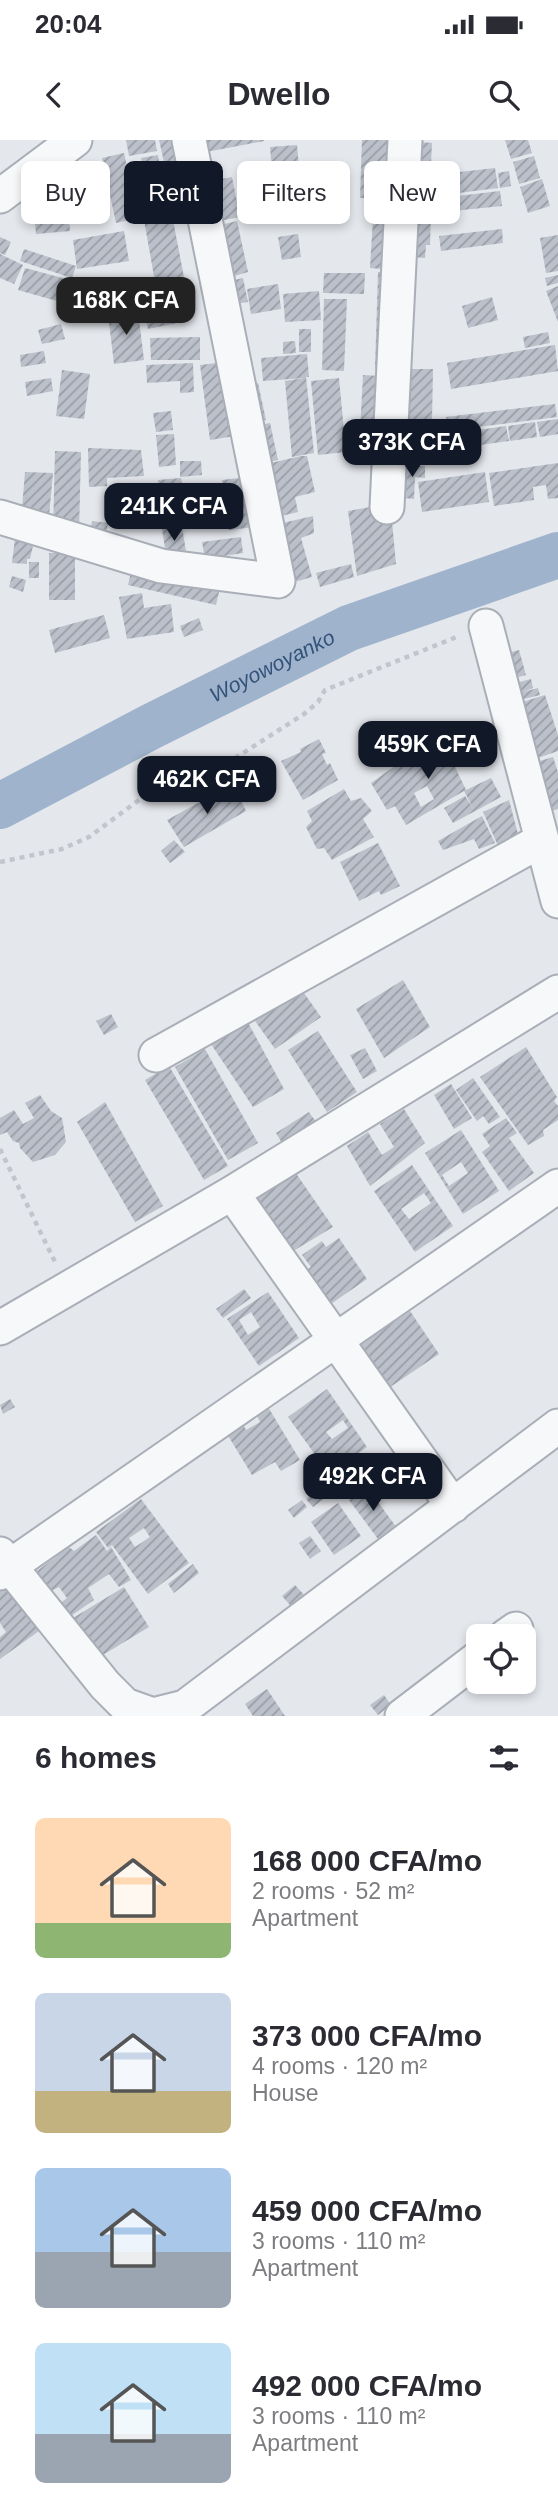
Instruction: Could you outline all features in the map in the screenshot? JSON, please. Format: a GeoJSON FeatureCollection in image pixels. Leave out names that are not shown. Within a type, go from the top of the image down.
{"type":"FeatureCollection","features":[{"type":"Feature","properties":{"kind":"street"},"geometry":{"type":"LineString","coordinates":[[4,189],[75,140]]}},
{"type":"Feature","properties":{"kind":"street"},"geometry":{"type":"LineString","coordinates":[[0,517],[162,566],[278,581],[189,140]]}},
{"type":"Feature","properties":{"kind":"street"},"geometry":{"type":"LineString","coordinates":[[387,507],[405,140]]}},
{"type":"Feature","properties":{"kind":"street"},"geometry":{"type":"LineString","coordinates":[[486,626],[558,901]]}},
{"type":"Feature","properties":{"kind":"street"},"geometry":{"type":"LineString","coordinates":[[156,1055],[542,840]]}},
{"type":"Feature","properties":{"kind":"street"},"geometry":{"type":"LineString","coordinates":[[0,1328],[232,1193],[558,992]]}},
{"type":"Feature","properties":{"kind":"street"},"geometry":{"type":"LineString","coordinates":[[558,1186],[335,1341],[3,1565],[125,1705],[153,1715],[185,1707],[558,1426]]}},
{"type":"Feature","properties":{"kind":"street"},"geometry":{"type":"LineString","coordinates":[[232,1193],[453,1506]]}},
{"type":"Feature","properties":{"kind":"street"},"geometry":{"type":"LineString","coordinates":[[402,1716],[466,1667]]}},
{"type":"Feature","properties":{"kind":"path"},"geometry":{"type":"LineString","coordinates":[[0,862],[62,849],[89,837],[139,800],[226,764],[304,714],[318,702],[325,690],[486,626]]}},
{"type":"Feature","properties":{"kind":"path"},"geometry":{"type":"LineString","coordinates":[[0,1149],[67,1287]]}},
{"type":"Feature","properties":{"kind":"building"},"geometry":{"type":"Polygon","coordinates":[[[126,140],[155,140],[157,151],[129,156],[126,140]]]}},
{"type":"Feature","properties":{"kind":"building"},"geometry":{"type":"Polygon","coordinates":[[[159,140],[185,140],[190,161],[164,161],[159,140]]]}},
{"type":"Feature","properties":{"kind":"building"},"geometry":{"type":"Polygon","coordinates":[[[199,140],[264,140],[264,141],[201,153],[199,140]]]}},
{"type":"Feature","properties":{"kind":"building"},"geometry":{"type":"Polygon","coordinates":[[[362,140],[399,140],[398,161],[364,161],[364,198],[360,198],[362,140]]]}},
{"type":"Feature","properties":{"kind":"building"},"geometry":{"type":"Polygon","coordinates":[[[505,140],[528,140],[532,153],[511,159],[505,140]]]}},
{"type":"Feature","properties":{"kind":"building"},"geometry":{"type":"Polygon","coordinates":[[[420,142],[432,143],[431,161],[419,161],[420,142]]]}},
{"type":"Feature","properties":{"kind":"building"},"geometry":{"type":"Polygon","coordinates":[[[297,145],[298,161],[271,161],[270,147],[297,145]]]}},
{"type":"Feature","properties":{"kind":"building"},"geometry":{"type":"Polygon","coordinates":[[[124,153],[124,221],[116,223],[110,195],[110,161],[103,161],[102,158],[124,153]]]}},
{"type":"Feature","properties":{"kind":"building"},"geometry":{"type":"Polygon","coordinates":[[[158,155],[159,161],[142,161],[141,158],[158,155]]]}},
{"type":"Feature","properties":{"kind":"building"},"geometry":{"type":"Polygon","coordinates":[[[534,156],[540,178],[519,184],[513,162],[534,156]]]}},
{"type":"Feature","properties":{"kind":"building"},"geometry":{"type":"Polygon","coordinates":[[[495,168],[498,188],[460,193],[460,172],[495,168]]]}},
{"type":"Feature","properties":{"kind":"building"},"geometry":{"type":"Polygon","coordinates":[[[509,171],[511,186],[500,188],[498,173],[509,171]]]}},
{"type":"Feature","properties":{"kind":"building"},"geometry":{"type":"Polygon","coordinates":[[[232,177],[237,218],[223,220],[223,179],[232,177]]]}},
{"type":"Feature","properties":{"kind":"building"},"geometry":{"type":"Polygon","coordinates":[[[542,179],[550,206],[528,213],[520,187],[542,179]]]}},
{"type":"Feature","properties":{"kind":"building"},"geometry":{"type":"Polygon","coordinates":[[[500,191],[502,206],[460,210],[460,196],[500,191]]]}},
{"type":"Feature","properties":{"kind":"building"},"geometry":{"type":"Polygon","coordinates":[[[237,221],[248,272],[231,277],[220,225],[237,221]]]}},
{"type":"Feature","properties":{"kind":"building"},"geometry":{"type":"Polygon","coordinates":[[[35,224],[69,224],[70,231],[36,234],[35,224]]]}},
{"type":"Feature","properties":{"kind":"building"},"geometry":{"type":"Polygon","coordinates":[[[145,224],[174,224],[184,277],[155,282],[145,224]]]}},
{"type":"Feature","properties":{"kind":"building"},"geometry":{"type":"Polygon","coordinates":[[[373,224],[397,224],[394,270],[370,268],[373,224]]]}},
{"type":"Feature","properties":{"kind":"building"},"geometry":{"type":"Polygon","coordinates":[[[415,224],[431,224],[430,245],[426,245],[425,258],[413,257],[415,224]]]}},
{"type":"Feature","properties":{"kind":"building"},"geometry":{"type":"Polygon","coordinates":[[[502,229],[503,243],[441,251],[439,236],[502,229]]]}},
{"type":"Feature","properties":{"kind":"building"},"geometry":{"type":"Polygon","coordinates":[[[124,231],[129,261],[77,269],[73,240],[124,231]]]}},
{"type":"Feature","properties":{"kind":"building"},"geometry":{"type":"Polygon","coordinates":[[[298,234],[301,257],[282,260],[278,237],[298,234]]]}},
{"type":"Feature","properties":{"kind":"building"},"geometry":{"type":"Polygon","coordinates":[[[558,235],[558,271],[546,273],[540,238],[558,235]]]}},
{"type":"Feature","properties":{"kind":"building"},"geometry":{"type":"Polygon","coordinates":[[[0,237],[11,242],[5,255],[0,253],[0,237]]]}},
{"type":"Feature","properties":{"kind":"building"},"geometry":{"type":"Polygon","coordinates":[[[24,249],[76,266],[72,278],[20,261],[24,249]]]}},
{"type":"Feature","properties":{"kind":"building"},"geometry":{"type":"Polygon","coordinates":[[[0,254],[23,265],[14,284],[0,278],[0,254]]]}},
{"type":"Feature","properties":{"kind":"building"},"geometry":{"type":"Polygon","coordinates":[[[25,268],[70,280],[64,303],[18,290],[25,268]]]}},
{"type":"Feature","properties":{"kind":"building"},"geometry":{"type":"Polygon","coordinates":[[[378,272],[397,272],[394,368],[375,368],[378,272]]]}},
{"type":"Feature","properties":{"kind":"building"},"geometry":{"type":"Polygon","coordinates":[[[324,273],[365,273],[364,294],[323,293],[324,273]]]}},
{"type":"Feature","properties":{"kind":"building"},"geometry":{"type":"Polygon","coordinates":[[[558,275],[558,283],[547,286],[545,278],[558,275]]]}},
{"type":"Feature","properties":{"kind":"building"},"geometry":{"type":"Polygon","coordinates":[[[243,278],[248,302],[234,304],[230,281],[243,278]]]}},
{"type":"Feature","properties":{"kind":"building"},"geometry":{"type":"Polygon","coordinates":[[[278,284],[281,309],[251,314],[247,289],[278,284]]]}},
{"type":"Feature","properties":{"kind":"building"},"geometry":{"type":"Polygon","coordinates":[[[558,286],[558,322],[546,291],[558,286]]]}},
{"type":"Feature","properties":{"kind":"building"},"geometry":{"type":"Polygon","coordinates":[[[319,291],[321,320],[285,322],[283,294],[319,291]]]}},
{"type":"Feature","properties":{"kind":"building"},"geometry":{"type":"Polygon","coordinates":[[[171,294],[177,323],[148,329],[142,300],[171,294]]]}},
{"type":"Feature","properties":{"kind":"building"},"geometry":{"type":"Polygon","coordinates":[[[492,297],[498,320],[468,328],[462,306],[492,297]]]}},
{"type":"Feature","properties":{"kind":"building"},"geometry":{"type":"Polygon","coordinates":[[[324,299],[347,299],[344,371],[322,370],[324,299]]]}},
{"type":"Feature","properties":{"kind":"building"},"geometry":{"type":"Polygon","coordinates":[[[138,311],[144,360],[114,364],[108,314],[138,311]]]}},
{"type":"Feature","properties":{"kind":"building"},"geometry":{"type":"Polygon","coordinates":[[[61,324],[65,339],[42,344],[38,330],[61,324]]]}},
{"type":"Feature","properties":{"kind":"building"},"geometry":{"type":"Polygon","coordinates":[[[299,329],[311,329],[311,352],[299,352],[299,329]]]}},
{"type":"Feature","properties":{"kind":"building"},"geometry":{"type":"Polygon","coordinates":[[[548,332],[550,343],[525,348],[523,337],[548,332]]]}},
{"type":"Feature","properties":{"kind":"building"},"geometry":{"type":"Polygon","coordinates":[[[200,337],[200,360],[151,360],[150,338],[200,337]]]}},
{"type":"Feature","properties":{"kind":"building"},"geometry":{"type":"Polygon","coordinates":[[[295,341],[296,353],[283,354],[283,342],[295,341]]]}},
{"type":"Feature","properties":{"kind":"building"},"geometry":{"type":"Polygon","coordinates":[[[555,345],[558,371],[451,389],[447,363],[555,345]]]}},
{"type":"Feature","properties":{"kind":"building"},"geometry":{"type":"Polygon","coordinates":[[[44,351],[46,363],[21,367],[20,355],[44,351]]]}},
{"type":"Feature","properties":{"kind":"building"},"geometry":{"type":"Polygon","coordinates":[[[307,354],[309,377],[306,377],[314,453],[292,457],[285,381],[304,378],[263,381],[261,358],[307,354]]]}},
{"type":"Feature","properties":{"kind":"building"},"geometry":{"type":"Polygon","coordinates":[[[225,362],[235,436],[210,440],[200,365],[225,362]]]}},
{"type":"Feature","properties":{"kind":"building"},"geometry":{"type":"Polygon","coordinates":[[[193,363],[194,392],[180,393],[180,381],[147,383],[146,365],[193,363]]]}},
{"type":"Feature","properties":{"kind":"building"},"geometry":{"type":"Polygon","coordinates":[[[409,369],[433,369],[432,421],[408,420],[409,369]]]}},
{"type":"Feature","properties":{"kind":"building"},"geometry":{"type":"Polygon","coordinates":[[[62,370],[90,374],[84,419],[56,416],[62,370]]]}},
{"type":"Feature","properties":{"kind":"building"},"geometry":{"type":"Polygon","coordinates":[[[363,375],[380,376],[376,450],[359,449],[363,375]]]}},
{"type":"Feature","properties":{"kind":"building"},"geometry":{"type":"Polygon","coordinates":[[[51,378],[53,391],[27,396],[25,382],[51,378]]]}},
{"type":"Feature","properties":{"kind":"building"},"geometry":{"type":"Polygon","coordinates":[[[339,378],[346,452],[318,455],[311,381],[339,378]]]}},
{"type":"Feature","properties":{"kind":"building"},"geometry":{"type":"Polygon","coordinates":[[[258,383],[266,420],[251,424],[243,386],[258,383]]]}},
{"type":"Feature","properties":{"kind":"building"},"geometry":{"type":"Polygon","coordinates":[[[555,404],[557,417],[478,427],[477,424],[477,427],[448,430],[446,417],[555,404]]]}},
{"type":"Feature","properties":{"kind":"building"},"geometry":{"type":"Polygon","coordinates":[[[171,411],[173,430],[156,432],[153,413],[171,411]]]}},
{"type":"Feature","properties":{"kind":"building"},"geometry":{"type":"Polygon","coordinates":[[[558,419],[558,434],[540,437],[537,422],[558,419]]]}},
{"type":"Feature","properties":{"kind":"building"},"geometry":{"type":"Polygon","coordinates":[[[535,422],[537,437],[510,441],[508,426],[535,422]]]}},
{"type":"Feature","properties":{"kind":"building"},"geometry":{"type":"Polygon","coordinates":[[[270,423],[278,460],[263,463],[255,426],[270,423]]]}},
{"type":"Feature","properties":{"kind":"building"},"geometry":{"type":"Polygon","coordinates":[[[506,426],[509,441],[480,445],[478,430],[506,426]]]}},
{"type":"Feature","properties":{"kind":"building"},"geometry":{"type":"Polygon","coordinates":[[[477,431],[478,446],[453,447],[453,433],[477,431]]]}},
{"type":"Feature","properties":{"kind":"building"},"geometry":{"type":"Polygon","coordinates":[[[174,434],[176,465],[159,467],[156,435],[174,434]]]}},
{"type":"Feature","properties":{"kind":"building"},"geometry":{"type":"Polygon","coordinates":[[[449,434],[451,448],[425,451],[424,437],[449,434]]]}},
{"type":"Feature","properties":{"kind":"building"},"geometry":{"type":"Polygon","coordinates":[[[406,439],[422,439],[422,463],[406,463],[406,439]]]}},
{"type":"Feature","properties":{"kind":"building"},"geometry":{"type":"Polygon","coordinates":[[[88,448],[141,450],[144,476],[107,478],[107,486],[89,487],[88,448]]]}},
{"type":"Feature","properties":{"kind":"building"},"geometry":{"type":"Polygon","coordinates":[[[55,451],[81,452],[79,532],[53,531],[55,451]]]}},
{"type":"Feature","properties":{"kind":"building"},"geometry":{"type":"Polygon","coordinates":[[[307,456],[315,492],[295,497],[298,512],[273,518],[262,465],[307,456]]]}},
{"type":"Feature","properties":{"kind":"building"},"geometry":{"type":"Polygon","coordinates":[[[180,461],[201,461],[202,475],[180,477],[180,461]]]}},
{"type":"Feature","properties":{"kind":"building"},"geometry":{"type":"Polygon","coordinates":[[[558,463],[558,498],[548,499],[546,485],[533,487],[534,500],[494,506],[489,473],[558,463]]]}},
{"type":"Feature","properties":{"kind":"building"},"geometry":{"type":"Polygon","coordinates":[[[405,465],[425,466],[425,478],[415,477],[414,499],[404,498],[405,465]]]}},
{"type":"Feature","properties":{"kind":"building"},"geometry":{"type":"Polygon","coordinates":[[[25,472],[53,473],[48,527],[21,521],[25,472]]]}},
{"type":"Feature","properties":{"kind":"building"},"geometry":{"type":"Polygon","coordinates":[[[485,472],[489,502],[422,512],[418,482],[485,472]]]}},
{"type":"Feature","properties":{"kind":"building"},"geometry":{"type":"Polygon","coordinates":[[[249,477],[255,527],[229,530],[222,480],[249,477]]]}},
{"type":"Feature","properties":{"kind":"building"},"geometry":{"type":"Polygon","coordinates":[[[181,478],[189,524],[164,527],[158,480],[181,478]]]}},
{"type":"Feature","properties":{"kind":"building"},"geometry":{"type":"Polygon","coordinates":[[[376,506],[378,524],[392,521],[396,564],[357,576],[348,511],[376,506]]]}},
{"type":"Feature","properties":{"kind":"building"},"geometry":{"type":"Polygon","coordinates":[[[313,516],[314,533],[301,538],[312,577],[291,583],[274,525],[313,516]]]}},
{"type":"Feature","properties":{"kind":"building"},"geometry":{"type":"Polygon","coordinates":[[[92,521],[108,523],[105,543],[89,540],[92,521]]]}},
{"type":"Feature","properties":{"kind":"building"},"geometry":{"type":"Polygon","coordinates":[[[182,527],[187,557],[167,560],[162,529],[182,527]]]}},
{"type":"Feature","properties":{"kind":"building"},"geometry":{"type":"Polygon","coordinates":[[[241,537],[243,553],[205,559],[202,542],[241,537]]]}},
{"type":"Feature","properties":{"kind":"building"},"geometry":{"type":"Polygon","coordinates":[[[15,538],[34,541],[27,564],[12,563],[15,538]]]}},
{"type":"Feature","properties":{"kind":"building"},"geometry":{"type":"Polygon","coordinates":[[[49,553],[75,553],[75,600],[49,600],[49,553]]]}},
{"type":"Feature","properties":{"kind":"building"},"geometry":{"type":"Polygon","coordinates":[[[29,562],[39,562],[39,578],[29,578],[29,562]]]}},
{"type":"Feature","properties":{"kind":"building"},"geometry":{"type":"Polygon","coordinates":[[[351,564],[354,577],[320,587],[316,573],[351,564]]]}},
{"type":"Feature","properties":{"kind":"building"},"geometry":{"type":"Polygon","coordinates":[[[132,568],[220,588],[216,605],[128,585],[132,568]]]}},
{"type":"Feature","properties":{"kind":"building"},"geometry":{"type":"Polygon","coordinates":[[[12,576],[26,580],[23,592],[9,587],[12,576]]]}},
{"type":"Feature","properties":{"kind":"building"},"geometry":{"type":"Polygon","coordinates":[[[142,593],[144,608],[171,604],[174,632],[127,639],[119,597],[142,593]]]}},
{"type":"Feature","properties":{"kind":"building"},"geometry":{"type":"Polygon","coordinates":[[[104,615],[110,638],[55,653],[49,630],[104,615]]]}},
{"type":"Feature","properties":{"kind":"building"},"geometry":{"type":"Polygon","coordinates":[[[199,618],[203,630],[184,637],[180,626],[199,618]]]}},
{"type":"Feature","properties":{"kind":"building"},"geometry":{"type":"Polygon","coordinates":[[[519,650],[526,675],[511,679],[504,654],[519,650]]]}},
{"type":"Feature","properties":{"kind":"building"},"geometry":{"type":"Polygon","coordinates":[[[531,679],[533,688],[523,692],[538,688],[540,695],[516,701],[512,684],[531,679]]]}},
{"type":"Feature","properties":{"kind":"building"},"geometry":{"type":"Polygon","coordinates":[[[545,695],[558,735],[558,751],[532,760],[513,705],[545,695]]]}},
{"type":"Feature","properties":{"kind":"building"},"geometry":{"type":"Polygon","coordinates":[[[400,730],[413,748],[438,731],[466,790],[491,778],[501,797],[453,823],[444,808],[465,796],[473,808],[464,791],[406,825],[395,806],[387,810],[371,783],[395,766],[383,739],[400,730]],[[427,786],[414,793],[421,807],[434,799],[427,786]]]}},
{"type":"Feature","properties":{"kind":"building"},"geometry":{"type":"Polygon","coordinates":[[[319,739],[326,753],[322,754],[327,765],[330,763],[338,780],[303,800],[281,761],[301,752],[300,749],[319,739]]]}},
{"type":"Feature","properties":{"kind":"building"},"geometry":{"type":"Polygon","coordinates":[[[553,757],[558,772],[558,809],[548,812],[533,763],[553,757]]]}},
{"type":"Feature","properties":{"kind":"building"},"geometry":{"type":"Polygon","coordinates":[[[233,784],[246,811],[184,847],[167,820],[233,784]]]}},
{"type":"Feature","properties":{"kind":"building"},"geometry":{"type":"Polygon","coordinates":[[[344,789],[351,801],[361,798],[372,811],[363,819],[374,837],[332,860],[324,848],[317,849],[306,827],[312,821],[307,811],[344,789]]]}},
{"type":"Feature","properties":{"kind":"building"},"geometry":{"type":"Polygon","coordinates":[[[509,800],[519,838],[499,848],[483,812],[509,800]]]}},
{"type":"Feature","properties":{"kind":"building"},"geometry":{"type":"Polygon","coordinates":[[[482,816],[495,843],[479,849],[474,839],[443,850],[438,841],[482,816]]]}},
{"type":"Feature","properties":{"kind":"building"},"geometry":{"type":"Polygon","coordinates":[[[174,840],[185,852],[170,863],[161,851],[174,840]]]}},
{"type":"Feature","properties":{"kind":"building"},"geometry":{"type":"Polygon","coordinates":[[[378,843],[400,886],[381,895],[379,891],[359,901],[340,862],[378,843]]]}},
{"type":"Feature","properties":{"kind":"building"},"geometry":{"type":"Polygon","coordinates":[[[403,980],[430,1027],[384,1058],[356,1009],[403,980]]]}},
{"type":"Feature","properties":{"kind":"building"},"geometry":{"type":"Polygon","coordinates":[[[299,986],[321,1017],[275,1049],[253,1018],[299,986]]]}},
{"type":"Feature","properties":{"kind":"building"},"geometry":{"type":"Polygon","coordinates":[[[111,1014],[118,1027],[104,1035],[96,1021],[111,1014]]]}},
{"type":"Feature","properties":{"kind":"building"},"geometry":{"type":"Polygon","coordinates":[[[245,1017],[284,1089],[253,1107],[209,1041],[245,1017]]]}},
{"type":"Feature","properties":{"kind":"building"},"geometry":{"type":"Polygon","coordinates":[[[318,1031],[357,1092],[327,1112],[288,1050],[318,1031]]]}},
{"type":"Feature","properties":{"kind":"building"},"geometry":{"type":"Polygon","coordinates":[[[526,1047],[557,1097],[554,1101],[558,1106],[558,1120],[543,1130],[544,1136],[528,1145],[480,1077],[526,1047]]]}},
{"type":"Feature","properties":{"kind":"building"},"geometry":{"type":"Polygon","coordinates":[[[365,1048],[377,1071],[363,1079],[350,1055],[365,1048]]]}},
{"type":"Feature","properties":{"kind":"building"},"geometry":{"type":"Polygon","coordinates":[[[205,1049],[258,1143],[228,1160],[175,1067],[205,1049]]]}},
{"type":"Feature","properties":{"kind":"building"},"geometry":{"type":"Polygon","coordinates":[[[169,1066],[228,1166],[204,1180],[145,1080],[169,1066]]]}},
{"type":"Feature","properties":{"kind":"building"},"geometry":{"type":"Polygon","coordinates":[[[473,1078],[500,1117],[489,1124],[483,1116],[477,1121],[456,1090],[473,1078]]]}},
{"type":"Feature","properties":{"kind":"building"},"geometry":{"type":"Polygon","coordinates":[[[451,1084],[472,1118],[454,1129],[434,1095],[451,1084]]]}},
{"type":"Feature","properties":{"kind":"building"},"geometry":{"type":"Polygon","coordinates":[[[40,1095],[51,1111],[62,1118],[66,1142],[55,1155],[33,1162],[7,1132],[0,1135],[0,1118],[14,1110],[23,1124],[34,1118],[25,1103],[40,1095]]]}},
{"type":"Feature","properties":{"kind":"building"},"geometry":{"type":"Polygon","coordinates":[[[105,1102],[163,1206],[135,1222],[77,1122],[105,1102]]]}},
{"type":"Feature","properties":{"kind":"building"},"geometry":{"type":"Polygon","coordinates":[[[404,1109],[425,1143],[370,1186],[347,1146],[368,1132],[382,1155],[394,1147],[380,1124],[404,1109]]]}},
{"type":"Feature","properties":{"kind":"building"},"geometry":{"type":"Polygon","coordinates":[[[309,1112],[316,1122],[282,1143],[276,1133],[309,1112]]]}},
{"type":"Feature","properties":{"kind":"building"},"geometry":{"type":"Polygon","coordinates":[[[506,1118],[517,1133],[509,1138],[534,1173],[509,1191],[482,1152],[490,1146],[482,1134],[506,1118]]]}},
{"type":"Feature","properties":{"kind":"building"},"geometry":{"type":"Polygon","coordinates":[[[461,1130],[499,1191],[463,1214],[425,1153],[461,1130]],[[461,1162],[442,1175],[449,1186],[468,1173],[461,1162]]]}},
{"type":"Feature","properties":{"kind":"building"},"geometry":{"type":"Polygon","coordinates":[[[412,1165],[453,1226],[415,1252],[374,1191],[412,1165]],[[424,1193],[401,1209],[409,1219],[431,1203],[424,1193]]]}},
{"type":"Feature","properties":{"kind":"building"},"geometry":{"type":"Polygon","coordinates":[[[293,1169],[333,1227],[280,1259],[243,1197],[293,1169]]]}},
{"type":"Feature","properties":{"kind":"building"},"geometry":{"type":"Polygon","coordinates":[[[339,1238],[367,1279],[328,1306],[305,1271],[311,1267],[302,1255],[322,1241],[326,1247],[339,1238]]]}},
{"type":"Feature","properties":{"kind":"building"},"geometry":{"type":"Polygon","coordinates":[[[244,1289],[251,1298],[223,1318],[216,1309],[244,1289]]]}},
{"type":"Feature","properties":{"kind":"building"},"geometry":{"type":"Polygon","coordinates":[[[268,1292],[299,1338],[259,1366],[227,1319],[268,1292]],[[251,1312],[239,1320],[248,1335],[260,1327],[251,1312]]]}},
{"type":"Feature","properties":{"kind":"building"},"geometry":{"type":"Polygon","coordinates":[[[410,1311],[439,1354],[380,1394],[358,1346],[410,1311]]]}},
{"type":"Feature","properties":{"kind":"building"},"geometry":{"type":"Polygon","coordinates":[[[327,1389],[367,1447],[329,1474],[288,1417],[327,1389]],[[343,1420],[326,1432],[332,1439],[348,1428],[343,1420]]]}},
{"type":"Feature","properties":{"kind":"building"},"geometry":{"type":"Polygon","coordinates":[[[10,1399],[15,1407],[3,1414],[0,1405],[10,1399]]]}},
{"type":"Feature","properties":{"kind":"building"},"geometry":{"type":"Polygon","coordinates":[[[268,1407],[300,1460],[281,1471],[275,1462],[252,1475],[227,1434],[243,1424],[246,1430],[260,1422],[256,1414],[268,1407]]]}},
{"type":"Feature","properties":{"kind":"building"},"geometry":{"type":"Polygon","coordinates":[[[366,1458],[376,1471],[350,1492],[340,1478],[366,1458]]]}},
{"type":"Feature","properties":{"kind":"building"},"geometry":{"type":"Polygon","coordinates":[[[324,1484],[331,1493],[313,1507],[306,1499],[324,1484]]]}},
{"type":"Feature","properties":{"kind":"building"},"geometry":{"type":"Polygon","coordinates":[[[367,1487],[397,1528],[378,1539],[349,1500],[367,1487]]]}},
{"type":"Feature","properties":{"kind":"building"},"geometry":{"type":"Polygon","coordinates":[[[141,1499],[189,1563],[148,1594],[112,1545],[108,1548],[96,1532],[141,1499]],[[144,1528],[129,1538],[135,1547],[150,1537],[144,1528]]]}},
{"type":"Feature","properties":{"kind":"building"},"geometry":{"type":"Polygon","coordinates":[[[302,1500],[307,1507],[294,1518],[288,1510],[302,1500]]]}},
{"type":"Feature","properties":{"kind":"building"},"geometry":{"type":"Polygon","coordinates":[[[338,1503],[361,1536],[334,1555],[311,1522],[338,1503]]]}},
{"type":"Feature","properties":{"kind":"building"},"geometry":{"type":"Polygon","coordinates":[[[96,1535],[107,1551],[111,1547],[131,1580],[119,1587],[109,1574],[88,1588],[94,1600],[65,1620],[57,1606],[67,1598],[59,1587],[49,1592],[37,1571],[69,1547],[74,1551],[96,1535]]]}},
{"type":"Feature","properties":{"kind":"building"},"geometry":{"type":"Polygon","coordinates":[[[310,1536],[321,1551],[310,1559],[299,1543],[310,1536]]]}},
{"type":"Feature","properties":{"kind":"building"},"geometry":{"type":"Polygon","coordinates":[[[193,1564],[199,1573],[174,1593],[168,1584],[193,1564]]]}},
{"type":"Feature","properties":{"kind":"building"},"geometry":{"type":"Polygon","coordinates":[[[5,1584],[39,1631],[0,1659],[0,1637],[6,1632],[0,1623],[0,1588],[5,1584]]]}},
{"type":"Feature","properties":{"kind":"building"},"geometry":{"type":"Polygon","coordinates":[[[295,1585],[309,1600],[296,1612],[282,1596],[295,1585]]]}},
{"type":"Feature","properties":{"kind":"building"},"geometry":{"type":"Polygon","coordinates":[[[124,1587],[149,1627],[98,1658],[68,1621],[124,1587]]]}},
{"type":"Feature","properties":{"kind":"building"},"geometry":{"type":"Polygon","coordinates":[[[267,1689],[285,1716],[253,1716],[245,1704],[267,1689]]]}},
{"type":"Feature","properties":{"kind":"building"},"geometry":{"type":"Polygon","coordinates":[[[384,1695],[391,1705],[378,1715],[370,1705],[384,1695]]]}},
{"type":"Feature","properties":{"kind":"waterway","name":"Woyowoyanko"},"geometry":{"type":"LineString","coordinates":[[0,806],[152,726],[349,628],[558,555]]}}]}
